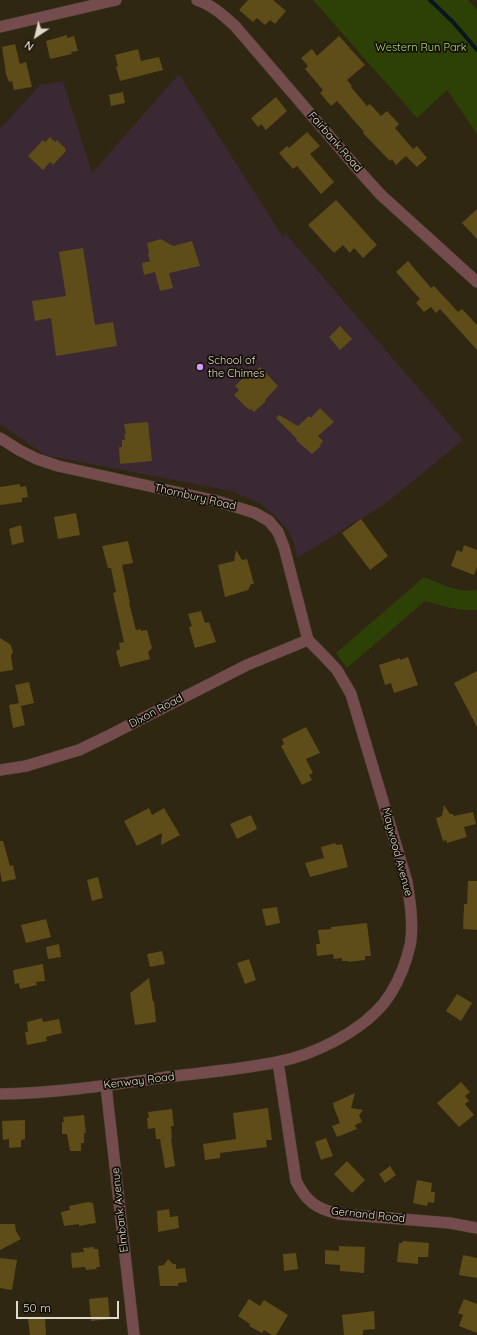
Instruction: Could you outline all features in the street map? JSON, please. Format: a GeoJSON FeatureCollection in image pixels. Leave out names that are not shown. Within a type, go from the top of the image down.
{"type":"FeatureCollection","features":[{"type":"Feature","properties":{"kind":"street"},"geometry":{"type":"LineString","coordinates":[[0,27],[116,0]]}},
{"type":"Feature","properties":{"kind":"street","name":"Fairbank Road"},"geometry":{"type":"LineString","coordinates":[[197,0],[206,3],[221,13],[235,26],[362,174],[381,194],[477,282]]}},
{"type":"Feature","properties":{"kind":"street","name":"Thornbury Road"},"geometry":{"type":"LineString","coordinates":[[0,438],[37,459],[58,466],[217,501],[255,513],[269,521],[278,532],[284,547],[308,640]]}},
{"type":"Feature","properties":{"kind":"street","name":"Dixon Road"},"geometry":{"type":"LineString","coordinates":[[0,770],[26,766],[79,750],[241,668],[308,640]]}},
{"type":"Feature","properties":{"kind":"street","name":"Maywood Avenue"},"geometry":{"type":"LineString","coordinates":[[278,1062],[316,1050],[345,1035],[368,1018],[384,1003],[397,984],[405,964],[411,941],[412,913],[408,882],[350,694],[337,670],[308,640]]}},
{"type":"Feature","properties":{"kind":"street","name":"Kenway Road"},"geometry":{"type":"LineString","coordinates":[[0,1094],[30,1094],[106,1086],[278,1062]]}},
{"type":"Feature","properties":{"kind":"street","name":"Gernand Road"},"geometry":{"type":"LineString","coordinates":[[278,1062],[296,1181],[302,1194],[313,1204],[326,1211],[339,1214],[450,1223],[477,1228]]}},
{"type":"Feature","properties":{"kind":"street","name":"Elmbank Avenue"},"geometry":{"type":"LineString","coordinates":[[106,1086],[134,1335]]}},
{"type":"Feature","properties":{"kind":"shaded area","name":"School of the Chimes"},"geometry":{"type":"Polygon","coordinates":[[[179,74],[283,237],[286,234],[463,440],[385,504],[297,558],[294,543],[289,532],[278,519],[261,504],[231,491],[45,455],[0,424],[0,129],[40,85],[63,81],[92,173],[179,74]]]}},
{"type":"Feature","properties":{"kind":"green space","name":"Western Run Park"},"geometry":{"type":"Polygon","coordinates":[[[313,0],[468,0],[477,10],[477,134],[447,90],[417,118],[313,0]]]}},
{"type":"Feature","properties":{"kind":"green space"},"geometry":{"type":"Polygon","coordinates":[[[424,577],[456,589],[470,591],[477,590],[477,610],[457,609],[425,601],[347,668],[336,653],[424,577]]]}},
{"type":"Feature","properties":{"kind":"building"},"geometry":{"type":"Polygon","coordinates":[[[248,0],[273,0],[286,11],[275,24],[270,20],[265,25],[257,18],[253,22],[239,10],[248,0]]]}},
{"type":"Feature","properties":{"kind":"building"},"geometry":{"type":"Polygon","coordinates":[[[67,35],[67,38],[74,36],[78,51],[71,52],[72,54],[50,59],[46,41],[67,35]]]}},
{"type":"Feature","properties":{"kind":"building"},"geometry":{"type":"Polygon","coordinates":[[[339,36],[365,65],[347,80],[352,86],[351,87],[367,106],[370,104],[381,116],[387,111],[399,124],[395,128],[413,149],[417,146],[427,158],[417,167],[406,156],[396,165],[392,159],[390,161],[363,133],[364,132],[337,101],[331,106],[320,93],[323,90],[305,69],[308,66],[301,58],[312,49],[317,56],[339,36]]]}},
{"type":"Feature","properties":{"kind":"building"},"geometry":{"type":"Polygon","coordinates":[[[15,44],[20,64],[26,62],[32,87],[14,90],[12,81],[9,82],[6,74],[2,47],[15,44]]]}},
{"type":"Feature","properties":{"kind":"building"},"geometry":{"type":"Polygon","coordinates":[[[138,49],[141,61],[159,57],[163,70],[120,81],[116,67],[118,66],[115,55],[138,49]]]}},
{"type":"Feature","properties":{"kind":"building"},"geometry":{"type":"Polygon","coordinates":[[[123,92],[125,103],[111,106],[109,95],[123,92]]]}},
{"type":"Feature","properties":{"kind":"building"},"geometry":{"type":"Polygon","coordinates":[[[276,97],[287,111],[266,130],[261,124],[258,127],[251,118],[276,97]]]}},
{"type":"Feature","properties":{"kind":"building"},"geometry":{"type":"Polygon","coordinates":[[[307,132],[320,146],[310,154],[334,182],[321,194],[297,166],[293,169],[279,153],[287,146],[289,148],[307,132]]]}},
{"type":"Feature","properties":{"kind":"building"},"geometry":{"type":"Polygon","coordinates":[[[50,137],[55,142],[57,140],[66,149],[66,151],[53,165],[50,162],[43,170],[28,156],[43,140],[45,142],[50,137]]]}},
{"type":"Feature","properties":{"kind":"building"},"geometry":{"type":"Polygon","coordinates":[[[336,200],[377,245],[363,258],[354,248],[350,253],[343,245],[334,253],[308,225],[336,200]]]}},
{"type":"Feature","properties":{"kind":"building"},"geometry":{"type":"Polygon","coordinates":[[[477,209],[477,239],[462,223],[477,209]]]}},
{"type":"Feature","properties":{"kind":"building"},"geometry":{"type":"Polygon","coordinates":[[[161,239],[173,246],[192,241],[200,266],[169,273],[173,288],[160,291],[155,272],[144,275],[142,263],[150,261],[147,243],[161,239]]]}},
{"type":"Feature","properties":{"kind":"building"},"geometry":{"type":"Polygon","coordinates":[[[83,248],[95,325],[113,322],[117,346],[56,356],[51,318],[35,321],[32,301],[66,296],[59,252],[83,248]]]}},
{"type":"Feature","properties":{"kind":"building"},"geometry":{"type":"Polygon","coordinates":[[[408,261],[431,288],[434,286],[458,312],[462,309],[477,325],[477,350],[440,309],[436,313],[431,307],[424,312],[416,303],[420,299],[396,272],[408,261]]]}},
{"type":"Feature","properties":{"kind":"building"},"geometry":{"type":"Polygon","coordinates":[[[340,326],[352,339],[340,350],[329,337],[340,326]]]}},
{"type":"Feature","properties":{"kind":"building"},"geometry":{"type":"Polygon","coordinates":[[[260,367],[278,386],[265,400],[266,401],[254,412],[245,406],[234,395],[239,390],[235,386],[244,377],[246,379],[260,367]]]}},
{"type":"Feature","properties":{"kind":"building"},"geometry":{"type":"Polygon","coordinates":[[[320,408],[334,422],[318,436],[323,441],[320,445],[321,446],[312,454],[296,440],[297,439],[276,418],[279,415],[298,426],[309,416],[311,418],[320,408]]]}},
{"type":"Feature","properties":{"kind":"building"},"geometry":{"type":"Polygon","coordinates":[[[148,422],[152,461],[120,464],[119,447],[122,447],[122,440],[125,440],[124,434],[126,434],[124,424],[148,422]]]}},
{"type":"Feature","properties":{"kind":"building"},"geometry":{"type":"Polygon","coordinates":[[[20,484],[20,487],[26,486],[28,497],[22,498],[22,502],[0,505],[0,487],[20,484]]]}},
{"type":"Feature","properties":{"kind":"building"},"geometry":{"type":"Polygon","coordinates":[[[76,513],[80,535],[58,539],[54,517],[76,513]]]}},
{"type":"Feature","properties":{"kind":"building"},"geometry":{"type":"Polygon","coordinates":[[[361,519],[388,556],[370,570],[342,533],[361,519]]]}},
{"type":"Feature","properties":{"kind":"building"},"geometry":{"type":"Polygon","coordinates":[[[21,525],[24,542],[12,545],[9,529],[21,525]]]}},
{"type":"Feature","properties":{"kind":"building"},"geometry":{"type":"Polygon","coordinates":[[[128,541],[133,563],[122,565],[129,603],[136,630],[147,630],[152,648],[148,652],[150,659],[120,667],[116,651],[120,649],[119,643],[124,642],[113,593],[116,592],[111,568],[108,568],[102,546],[128,541]]]}},
{"type":"Feature","properties":{"kind":"building"},"geometry":{"type":"Polygon","coordinates":[[[464,545],[477,550],[477,567],[474,575],[451,566],[457,550],[462,552],[464,545]]]}},
{"type":"Feature","properties":{"kind":"building"},"geometry":{"type":"Polygon","coordinates":[[[236,550],[242,560],[247,559],[254,584],[251,584],[248,590],[225,597],[218,565],[234,561],[236,550]]]}},
{"type":"Feature","properties":{"kind":"building"},"geometry":{"type":"Polygon","coordinates":[[[201,611],[205,623],[209,622],[216,642],[195,648],[189,627],[192,626],[188,614],[201,611]]]}},
{"type":"Feature","properties":{"kind":"building"},"geometry":{"type":"Polygon","coordinates":[[[0,638],[11,645],[13,652],[11,656],[13,670],[0,672],[0,638]]]}},
{"type":"Feature","properties":{"kind":"building"},"geometry":{"type":"Polygon","coordinates":[[[408,657],[418,685],[394,693],[391,683],[385,685],[379,665],[408,657]]]}},
{"type":"Feature","properties":{"kind":"building"},"geometry":{"type":"Polygon","coordinates":[[[477,671],[477,727],[454,683],[477,671]]]}},
{"type":"Feature","properties":{"kind":"building"},"geometry":{"type":"Polygon","coordinates":[[[29,682],[34,703],[21,706],[25,725],[13,728],[9,705],[19,703],[15,685],[29,682]]]}},
{"type":"Feature","properties":{"kind":"building"},"geometry":{"type":"Polygon","coordinates":[[[306,727],[320,753],[306,759],[313,773],[309,775],[312,780],[302,785],[281,746],[284,744],[282,739],[306,727]]]}},
{"type":"Feature","properties":{"kind":"building"},"geometry":{"type":"Polygon","coordinates":[[[444,805],[450,814],[453,814],[454,816],[473,812],[476,824],[464,827],[467,837],[447,843],[446,840],[443,841],[436,818],[442,816],[444,805]]]}},
{"type":"Feature","properties":{"kind":"building"},"geometry":{"type":"Polygon","coordinates":[[[149,808],[152,815],[164,808],[180,835],[161,845],[162,833],[137,846],[124,821],[149,808]]]}},
{"type":"Feature","properties":{"kind":"building"},"geometry":{"type":"Polygon","coordinates":[[[251,815],[257,829],[237,839],[230,824],[251,815]]]}},
{"type":"Feature","properties":{"kind":"building"},"geometry":{"type":"Polygon","coordinates":[[[0,841],[3,841],[10,866],[13,865],[16,879],[2,882],[0,871],[0,841]]]}},
{"type":"Feature","properties":{"kind":"building"},"geometry":{"type":"Polygon","coordinates":[[[335,843],[336,845],[342,844],[348,867],[310,877],[305,863],[324,858],[321,847],[335,843]]]}},
{"type":"Feature","properties":{"kind":"building"},"geometry":{"type":"Polygon","coordinates":[[[98,877],[103,898],[92,901],[87,880],[98,877]]]}},
{"type":"Feature","properties":{"kind":"building"},"geometry":{"type":"Polygon","coordinates":[[[468,881],[477,881],[477,930],[463,929],[464,904],[467,904],[468,881]]]}},
{"type":"Feature","properties":{"kind":"building"},"geometry":{"type":"Polygon","coordinates":[[[277,907],[280,923],[266,926],[262,909],[277,907]]]}},
{"type":"Feature","properties":{"kind":"building"},"geometry":{"type":"Polygon","coordinates":[[[46,919],[51,937],[26,943],[21,925],[46,919]]]}},
{"type":"Feature","properties":{"kind":"building"},"geometry":{"type":"Polygon","coordinates":[[[367,923],[371,956],[365,956],[365,960],[348,962],[342,961],[342,958],[334,959],[333,954],[317,956],[316,944],[320,944],[318,930],[367,923]]]}},
{"type":"Feature","properties":{"kind":"building"},"geometry":{"type":"Polygon","coordinates":[[[59,944],[61,957],[48,959],[46,947],[59,944]]]}},
{"type":"Feature","properties":{"kind":"building"},"geometry":{"type":"Polygon","coordinates":[[[162,951],[165,964],[150,967],[147,954],[162,951]]]}},
{"type":"Feature","properties":{"kind":"building"},"geometry":{"type":"Polygon","coordinates":[[[249,959],[256,980],[245,984],[237,963],[249,959]]]}},
{"type":"Feature","properties":{"kind":"building"},"geometry":{"type":"Polygon","coordinates":[[[43,964],[45,981],[36,982],[37,985],[20,989],[19,983],[15,984],[13,970],[43,964]]]}},
{"type":"Feature","properties":{"kind":"building"},"geometry":{"type":"Polygon","coordinates":[[[149,978],[153,1002],[154,1001],[156,1022],[135,1025],[130,993],[149,978]]]}},
{"type":"Feature","properties":{"kind":"building"},"geometry":{"type":"Polygon","coordinates":[[[457,994],[472,1003],[461,1021],[446,1011],[457,994]]]}},
{"type":"Feature","properties":{"kind":"building"},"geometry":{"type":"Polygon","coordinates":[[[42,1018],[43,1022],[59,1019],[62,1033],[46,1037],[47,1041],[27,1045],[25,1032],[28,1032],[27,1022],[42,1018]]]}},
{"type":"Feature","properties":{"kind":"building"},"geometry":{"type":"Polygon","coordinates":[[[461,1082],[470,1092],[465,1096],[469,1101],[465,1104],[474,1115],[459,1127],[437,1103],[461,1082]]]}},
{"type":"Feature","properties":{"kind":"building"},"geometry":{"type":"Polygon","coordinates":[[[355,1093],[351,1108],[363,1110],[359,1115],[362,1122],[355,1125],[357,1129],[337,1137],[332,1126],[340,1123],[333,1103],[355,1093]]]}},
{"type":"Feature","properties":{"kind":"building"},"geometry":{"type":"Polygon","coordinates":[[[268,1108],[272,1140],[266,1140],[267,1147],[220,1153],[220,1158],[205,1160],[203,1144],[236,1139],[233,1113],[268,1108]]]}},
{"type":"Feature","properties":{"kind":"building"},"geometry":{"type":"Polygon","coordinates":[[[172,1109],[174,1126],[171,1126],[171,1138],[175,1166],[165,1168],[160,1139],[156,1139],[155,1128],[148,1129],[147,1118],[149,1118],[148,1112],[172,1109]]]}},
{"type":"Feature","properties":{"kind":"building"},"geometry":{"type":"Polygon","coordinates":[[[84,1115],[86,1133],[84,1133],[84,1143],[81,1143],[81,1151],[70,1151],[67,1134],[62,1134],[62,1122],[64,1122],[63,1117],[84,1115]]]}},
{"type":"Feature","properties":{"kind":"building"},"geometry":{"type":"Polygon","coordinates":[[[25,1120],[25,1139],[21,1140],[21,1147],[9,1148],[9,1139],[3,1140],[2,1121],[25,1120]]]}},
{"type":"Feature","properties":{"kind":"building"},"geometry":{"type":"Polygon","coordinates":[[[326,1138],[333,1156],[321,1160],[315,1142],[326,1138]]]}},
{"type":"Feature","properties":{"kind":"building"},"geometry":{"type":"Polygon","coordinates":[[[347,1161],[365,1180],[352,1193],[334,1174],[347,1161]]]}},
{"type":"Feature","properties":{"kind":"building"},"geometry":{"type":"Polygon","coordinates":[[[390,1166],[396,1175],[385,1183],[379,1174],[390,1166]]]}},
{"type":"Feature","properties":{"kind":"building"},"geometry":{"type":"Polygon","coordinates":[[[417,1180],[432,1183],[431,1192],[435,1192],[434,1203],[428,1202],[427,1206],[413,1203],[417,1180]]]}},
{"type":"Feature","properties":{"kind":"building"},"geometry":{"type":"Polygon","coordinates":[[[88,1202],[93,1203],[96,1223],[79,1226],[79,1224],[64,1226],[61,1212],[70,1210],[69,1206],[88,1202]]]}},
{"type":"Feature","properties":{"kind":"building"},"geometry":{"type":"Polygon","coordinates":[[[169,1209],[170,1217],[178,1216],[179,1228],[158,1232],[157,1211],[169,1209]]]}},
{"type":"Feature","properties":{"kind":"building"},"geometry":{"type":"Polygon","coordinates":[[[0,1224],[15,1224],[16,1231],[21,1239],[0,1250],[0,1224]]]}},
{"type":"Feature","properties":{"kind":"building"},"geometry":{"type":"Polygon","coordinates":[[[403,1241],[429,1243],[428,1257],[418,1257],[418,1264],[397,1262],[399,1243],[402,1243],[403,1241]]]}},
{"type":"Feature","properties":{"kind":"building"},"geometry":{"type":"Polygon","coordinates":[[[339,1246],[365,1247],[364,1273],[340,1271],[340,1265],[325,1264],[325,1250],[339,1251],[339,1246]]]}},
{"type":"Feature","properties":{"kind":"building"},"geometry":{"type":"Polygon","coordinates":[[[94,1247],[94,1249],[98,1249],[100,1267],[96,1267],[97,1269],[86,1270],[85,1267],[72,1268],[71,1253],[84,1252],[83,1248],[94,1247]]]}},
{"type":"Feature","properties":{"kind":"building"},"geometry":{"type":"Polygon","coordinates":[[[296,1253],[298,1269],[284,1271],[283,1254],[296,1253]]]}},
{"type":"Feature","properties":{"kind":"building"},"geometry":{"type":"Polygon","coordinates":[[[463,1255],[477,1258],[477,1278],[459,1275],[463,1255]]]}},
{"type":"Feature","properties":{"kind":"building"},"geometry":{"type":"Polygon","coordinates":[[[0,1258],[17,1260],[12,1290],[0,1288],[0,1258]]]}},
{"type":"Feature","properties":{"kind":"building"},"geometry":{"type":"Polygon","coordinates":[[[168,1259],[173,1264],[176,1264],[176,1269],[185,1268],[187,1282],[178,1283],[178,1286],[160,1286],[158,1266],[164,1265],[168,1259]]]}},
{"type":"Feature","properties":{"kind":"building"},"geometry":{"type":"Polygon","coordinates":[[[108,1297],[110,1319],[91,1321],[89,1299],[108,1297]]]}},
{"type":"Feature","properties":{"kind":"building"},"geometry":{"type":"Polygon","coordinates":[[[249,1299],[260,1306],[264,1300],[288,1315],[276,1335],[272,1335],[264,1330],[262,1333],[249,1326],[250,1324],[238,1316],[249,1299]]]}},
{"type":"Feature","properties":{"kind":"building"},"geometry":{"type":"Polygon","coordinates":[[[464,1299],[477,1304],[477,1333],[459,1326],[463,1315],[458,1313],[464,1299]]]}},
{"type":"Feature","properties":{"kind":"building"},"geometry":{"type":"Polygon","coordinates":[[[374,1311],[375,1329],[363,1330],[363,1335],[344,1335],[342,1315],[374,1311]]]}},
{"type":"Feature","properties":{"kind":"building"},"geometry":{"type":"Polygon","coordinates":[[[45,1317],[46,1335],[30,1335],[28,1319],[45,1317]]]}},
{"type":"Feature","properties":{"kind":"waterway"},"geometry":{"type":"LineString","coordinates":[[430,0],[454,23],[477,50]]}},
{"type":"Feature","properties":{"kind":"place","name":"School of the Chimes"},"geometry":{"type":"Point","coordinates":[200,367]}}]}
